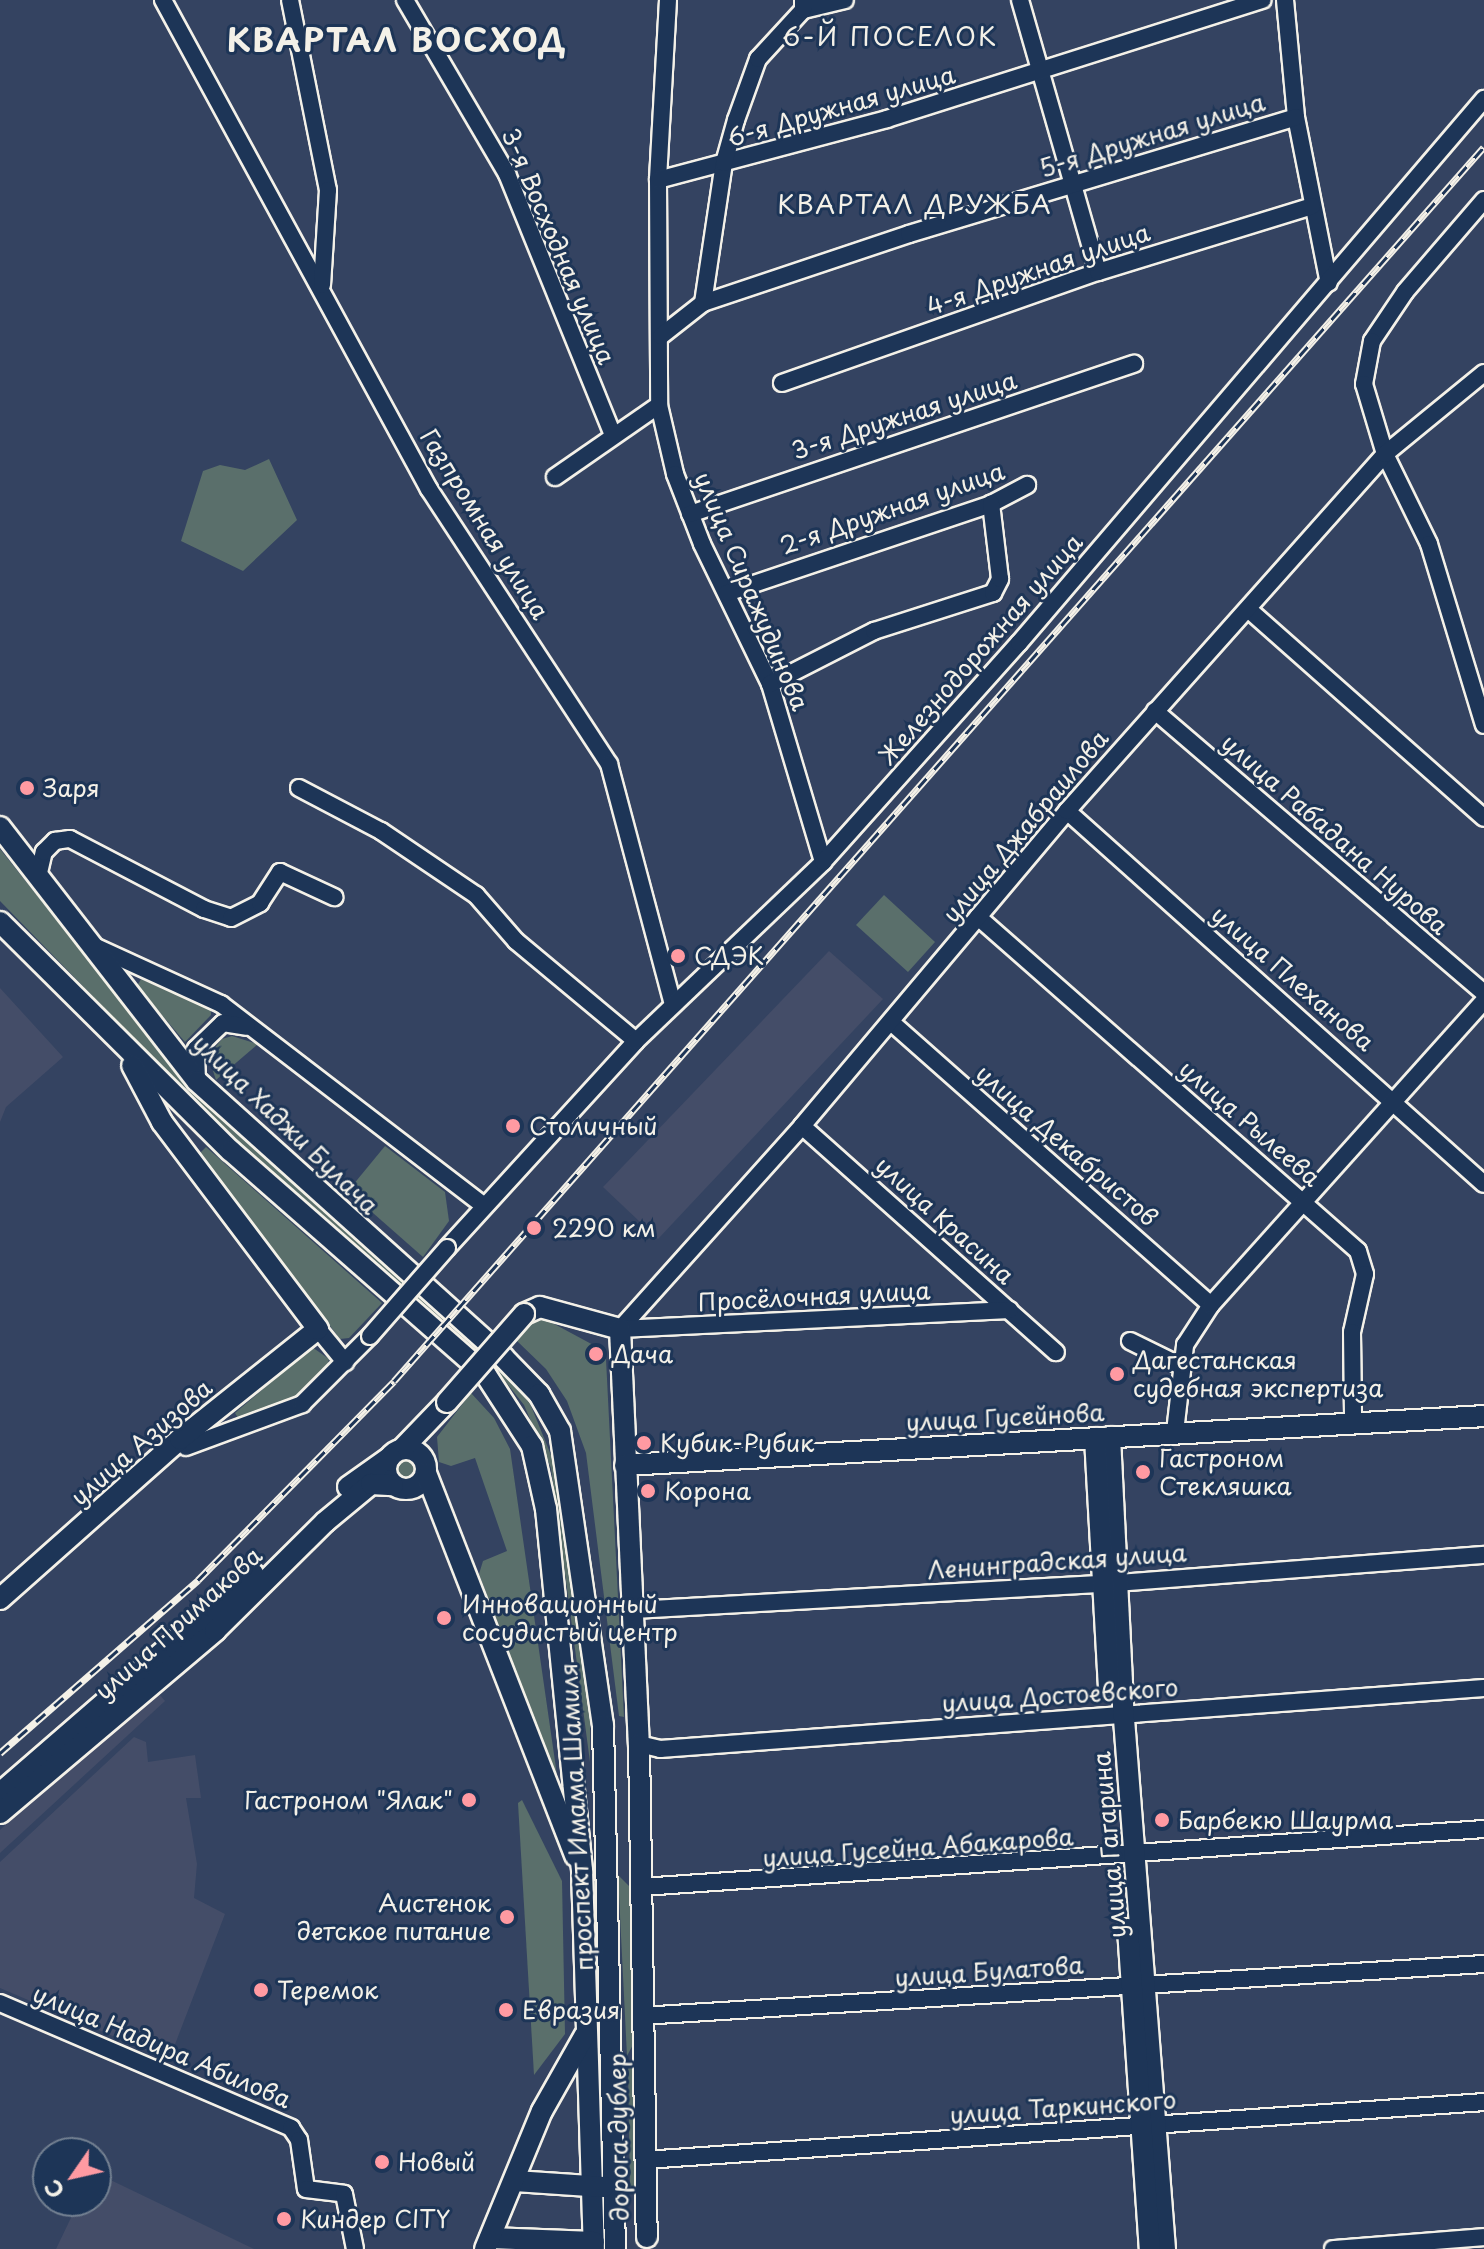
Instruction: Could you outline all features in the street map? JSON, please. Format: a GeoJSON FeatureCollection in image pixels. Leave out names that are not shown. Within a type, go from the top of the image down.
{"type":"FeatureCollection","features":[{"type":"Feature","properties":{"kind":"main road","name":"улица Хаджи Булача"},"geometry":{"type":"LineString","coordinates":[[0,827],[197,1081],[503,1357]]}},
{"type":"Feature","properties":{"kind":"main road","name":"улица Хаджи Булача"},"geometry":{"type":"LineString","coordinates":[[0,922],[125,1051],[486,1375]]}},
{"type":"Feature","properties":{"kind":"main road"},"geometry":{"type":"LineString","coordinates":[[125,1051],[162,1122],[318,1329]]}},
{"type":"Feature","properties":{"kind":"main road"},"geometry":{"type":"LineString","coordinates":[[162,1122],[179,1101]]}},
{"type":"Feature","properties":{"kind":"main road"},"geometry":{"type":"LineString","coordinates":[[431,1419],[414,1476],[386,1474],[396,1453],[447,1402],[524,1314],[540,1307],[620,1329],[639,1744],[641,2026],[613,2088]]}},
{"type":"Feature","properties":{"kind":"main road","name":"улица Азизова"},"geometry":{"type":"LineString","coordinates":[[0,1599],[318,1329]]}},
{"type":"Feature","properties":{"kind":"main road","name":"проспект Имама Шамиля"},"geometry":{"type":"LineString","coordinates":[[503,1357],[539,1394],[560,1431],[603,1725],[615,2249]]}},
{"type":"Feature","properties":{"kind":"main road","name":"проспект Имама Шамиля"},"geometry":{"type":"LineString","coordinates":[[486,1375],[532,1446],[546,1509],[582,1871],[594,2245]]}},
{"type":"Feature","properties":{"kind":"main road","name":"улица Гусейнова"},"geometry":{"type":"LineString","coordinates":[[625,1465],[1103,1438],[1353,1420],[1484,1416]]}},
{"type":"Feature","properties":{"kind":"main road","name":"улица Гагарина"},"geometry":{"type":"LineString","coordinates":[[1103,1438],[1117,1715],[1148,2126],[1150,2249]]}},
{"type":"Feature","properties":{"kind":"main road","name":"улица Азизова"},"geometry":{"type":"LineString","coordinates":[[0,1609],[183,1443]]}},
{"type":"Feature","properties":{"kind":"main road","name":"проспект Имама Шамиля"},"geometry":{"type":"LineString","coordinates":[[396,1453],[443,1516],[582,1871]]}},
{"type":"Feature","properties":{"kind":"main road","name":"улица Примакова"},"geometry":{"type":"LineString","coordinates":[[0,1793],[205,1621],[312,1516],[396,1453]]}},
{"type":"Feature","properties":{"kind":"main road","name":"улица Примакова"},"geometry":{"type":"LineString","coordinates":[[0,1813],[215,1631],[325,1522],[371,1484],[414,1476]]}},
{"type":"Feature","properties":{"kind":"main road"},"geometry":{"type":"LineString","coordinates":[[603,1725],[639,1744]]}},
{"type":"Feature","properties":{"kind":"main road"},"geometry":{"type":"LineString","coordinates":[[554,1806],[561,1814],[576,1807]]}},
{"type":"Feature","properties":{"kind":"main road"},"geometry":{"type":"LineString","coordinates":[[606,1858],[642,1887]]}},
{"type":"Feature","properties":{"kind":"main road","name":"дорога дублер"},"geometry":{"type":"LineString","coordinates":[[641,2026],[647,2243]]}},
{"type":"Feature","properties":{"kind":"main road"},"geometry":{"type":"LineString","coordinates":[[586,2034],[542,2111],[488,2244],[594,2245]]}},
{"type":"Feature","properties":{"kind":"main road","name":"улица Гагарина"},"geometry":{"type":"LineString","coordinates":[[1148,2126],[1165,2249]]}},
{"type":"Feature","properties":{"kind":"main road"},"geometry":{"type":"LineString","coordinates":[[614,2149],[647,2243]]}},
{"type":"Feature","properties":{"kind":"main road"},"geometry":{"type":"LineString","coordinates":[[515,2181],[594,2185],[616,2190]]}},
{"type":"Feature","properties":{"kind":"street","name":"Газпромная улица"},"geometry":{"type":"LineString","coordinates":[[163,0],[322,285],[429,489],[609,764],[673,1005]]}},
{"type":"Feature","properties":{"kind":"street"},"geometry":{"type":"LineString","coordinates":[[290,0],[328,190],[322,285]]}},
{"type":"Feature","properties":{"kind":"street","name":"3-я Восходная улица"},"geometry":{"type":"LineString","coordinates":[[405,0],[507,174],[612,433]]}},
{"type":"Feature","properties":{"kind":"street","name":"улица Сиражудинова"},"geometry":{"type":"LineString","coordinates":[[668,0],[658,180],[659,405],[690,514],[770,684],[823,862]]}},
{"type":"Feature","properties":{"kind":"street"},"geometry":{"type":"LineString","coordinates":[[661,336],[703,303],[724,163],[758,59],[803,5],[845,0]]}},
{"type":"Feature","properties":{"kind":"street"},"geometry":{"type":"LineString","coordinates":[[1020,0],[1044,72],[1071,185],[1098,272]]}},
{"type":"Feature","properties":{"kind":"street","name":"6-я Дружная улица"},"geometry":{"type":"LineString","coordinates":[[658,180],[1044,72],[1263,0]]}},
{"type":"Feature","properties":{"kind":"street"},"geometry":{"type":"LineString","coordinates":[[1285,0],[1296,117],[1329,283]]}},
{"type":"Feature","properties":{"kind":"street","name":"Железнодорожная улица"},"geometry":{"type":"LineString","coordinates":[[447,1248],[483,1205],[636,1041],[823,862],[1329,283],[1484,99]]}},
{"type":"Feature","properties":{"kind":"street","name":"5-я Дружная улица"},"geometry":{"type":"LineString","coordinates":[[703,303],[1071,185],[1296,117]]}},
{"type":"Feature","properties":{"kind":"street"},"geometry":{"type":"LineString","coordinates":[[1484,200],[1405,292],[1372,341],[1364,384],[1385,454],[1429,544],[1484,725]]}},
{"type":"Feature","properties":{"kind":"street","name":"4-я Дружная улица"},"geometry":{"type":"LineString","coordinates":[[782,383],[1098,272],[1312,206]]}},
{"type":"Feature","properties":{"kind":"street","name":"3-я Дружная улица"},"geometry":{"type":"LineString","coordinates":[[690,514],[1134,364]]}},
{"type":"Feature","properties":{"kind":"street","name":"улица Джабраилова"},"geometry":{"type":"LineString","coordinates":[[620,1329],[802,1126],[1067,811],[1385,454],[1484,373]]}},
{"type":"Feature","properties":{"kind":"street"},"geometry":{"type":"LineString","coordinates":[[555,477],[612,433],[659,405]]}},
{"type":"Feature","properties":{"kind":"street","name":"2-я Дружная улица"},"geometry":{"type":"LineString","coordinates":[[727,593],[991,504],[1027,485]]}},
{"type":"Feature","properties":{"kind":"street"},"geometry":{"type":"LineString","coordinates":[[770,684],[874,631],[993,593],[1000,579],[991,504]]}},
{"type":"Feature","properties":{"kind":"street"},"geometry":{"type":"LineString","coordinates":[[1248,609],[1484,818]]}},
{"type":"Feature","properties":{"kind":"street","name":"улица Рабадана Нурова"},"geometry":{"type":"LineString","coordinates":[[1155,711],[1484,993]]}},
{"type":"Feature","properties":{"kind":"street"},"geometry":{"type":"LineString","coordinates":[[299,788],[381,831],[476,895],[516,941],[636,1041]]}},
{"type":"Feature","properties":{"kind":"street","name":"улица Плеханова"},"geometry":{"type":"LineString","coordinates":[[1067,811],[1396,1100],[1484,1184]]}},
{"type":"Feature","properties":{"kind":"street"},"geometry":{"type":"LineString","coordinates":[[38,877],[44,852],[55,841],[70,839],[217,914],[245,914],[265,897],[280,872],[334,897]]}},
{"type":"Feature","properties":{"kind":"street","name":"улица Рылеева"},"geometry":{"type":"LineString","coordinates":[[978,917],[1302,1200],[1365,1261],[1352,1332],[1353,1420]]}},
{"type":"Feature","properties":{"kind":"street"},"geometry":{"type":"LineString","coordinates":[[87,943],[221,1004],[270,1038],[483,1205]]}},
{"type":"Feature","properties":{"kind":"street"},"geometry":{"type":"LineString","coordinates":[[1175,1432],[1185,1345],[1211,1305],[1302,1200],[1484,1001]]}},
{"type":"Feature","properties":{"kind":"street","name":"улица Декабристов"},"geometry":{"type":"LineString","coordinates":[[891,1022],[1211,1305]]}},
{"type":"Feature","properties":{"kind":"street"},"geometry":{"type":"LineString","coordinates":[[197,1081],[196,1049],[223,1023],[270,1038]]}},
{"type":"Feature","properties":{"kind":"street","name":"улица Красина"},"geometry":{"type":"LineString","coordinates":[[802,1126],[1056,1352]]}},
{"type":"Feature","properties":{"kind":"street","name":"улица Азизова"},"geometry":{"type":"LineString","coordinates":[[183,1443],[302,1404],[370,1336],[447,1248]]}},
{"type":"Feature","properties":{"kind":"street","name":"Просёлочная улица"},"geometry":{"type":"LineString","coordinates":[[620,1329],[1010,1310]]}},
{"type":"Feature","properties":{"kind":"street"},"geometry":{"type":"LineString","coordinates":[[318,1329],[345,1362]]}},
{"type":"Feature","properties":{"kind":"street"},"geometry":{"type":"LineString","coordinates":[[1130,1341],[1183,1367]]}},
{"type":"Feature","properties":{"kind":"street","name":"Ленинградская улица"},"geometry":{"type":"LineString","coordinates":[[633,1610],[1110,1583],[1484,1555]]}},
{"type":"Feature","properties":{"kind":"street","name":"улица Достоевского"},"geometry":{"type":"LineString","coordinates":[[639,1744],[660,1749],[1484,1688]]}},
{"type":"Feature","properties":{"kind":"street","name":"улица Гусейна Абакарова"},"geometry":{"type":"LineString","coordinates":[[642,1887],[1128,1856],[1484,1829]]}},
{"type":"Feature","properties":{"kind":"street","name":"улица Булатова"},"geometry":{"type":"LineString","coordinates":[[641,2026],[1139,1986],[1484,1964]]}},
{"type":"Feature","properties":{"kind":"street","name":"улица Надира Абилова"},"geometry":{"type":"LineString","coordinates":[[0,2003],[291,2128],[299,2140],[306,2189],[344,2194],[355,2249]]}},
{"type":"Feature","properties":{"kind":"street","name":"улица Таркинского"},"geometry":{"type":"LineString","coordinates":[[645,2160],[1484,2102]]}},
{"type":"Feature","properties":{"kind":"street"},"geometry":{"type":"LineString","coordinates":[[1333,2249],[1484,2237]]}},
{"type":"Feature","properties":{"kind":"shaded area"},"geometry":{"type":"Polygon","coordinates":[[[829,951],[883,999],[658,1239],[603,1187],[829,951]]]}},
{"type":"Feature","properties":{"kind":"shaded area"},"geometry":{"type":"Polygon","coordinates":[[[0,988],[63,1057],[6,1107],[0,1122],[0,988]]]}},
{"type":"Feature","properties":{"kind":"shaded area"},"geometry":{"type":"Polygon","coordinates":[[[155,1689],[165,1701],[0,1853],[0,1830],[155,1689]]]}},
{"type":"Feature","properties":{"kind":"shaded area"},"geometry":{"type":"Polygon","coordinates":[[[134,1737],[146,1742],[148,1762],[195,1755],[201,1798],[186,1798],[197,1864],[194,1898],[225,1914],[169,2060],[0,1988],[0,1862],[134,1737]]]}},
{"type":"Feature","properties":{"kind":"shaded area"},"geometry":{"type":"Polygon","coordinates":[[[112,2181],[254,2249],[56,2249],[71,2217],[112,2217],[112,2181]]]}},
{"type":"Feature","properties":{"kind":"green space"},"geometry":{"type":"Polygon","coordinates":[[[269,459],[297,520],[243,571],[181,541],[203,471],[220,465],[245,470],[269,459]]]}},
{"type":"Feature","properties":{"kind":"green space"},"geometry":{"type":"Polygon","coordinates":[[[0,849],[187,1083],[242,1138],[505,1373],[529,1401],[555,1465],[590,1718],[590,1762],[551,1468],[524,1405],[501,1376],[237,1144],[0,901],[0,849]]]}},
{"type":"Feature","properties":{"kind":"green space"},"geometry":{"type":"Polygon","coordinates":[[[884,895],[935,942],[908,972],[856,925],[884,895]]]}},
{"type":"Feature","properties":{"kind":"green space"},"geometry":{"type":"Polygon","coordinates":[[[141,979],[211,1010],[211,1015],[185,1042],[137,986],[141,979]]]}},
{"type":"Feature","properties":{"kind":"green space"},"geometry":{"type":"Polygon","coordinates":[[[232,1036],[258,1044],[216,1080],[208,1056],[222,1039],[232,1036]]]}},
{"type":"Feature","properties":{"kind":"green space"},"geometry":{"type":"Polygon","coordinates":[[[385,1146],[445,1192],[449,1221],[423,1257],[348,1191],[385,1146]]]}},
{"type":"Feature","properties":{"kind":"green space"},"geometry":{"type":"Polygon","coordinates":[[[206,1147],[382,1303],[349,1338],[340,1339],[199,1154],[206,1147]]]}},
{"type":"Feature","properties":{"kind":"green space"},"geometry":{"type":"Polygon","coordinates":[[[545,1319],[597,1347],[606,1359],[624,1717],[619,1716],[586,1453],[567,1401],[546,1369],[517,1341],[533,1322],[545,1319]]]}},
{"type":"Feature","properties":{"kind":"green space"},"geometry":{"type":"Polygon","coordinates":[[[312,1347],[329,1359],[327,1368],[295,1396],[238,1418],[235,1413],[312,1347]]]}},
{"type":"Feature","properties":{"kind":"green space"},"geometry":{"type":"Polygon","coordinates":[[[471,1393],[494,1418],[510,1449],[558,1782],[479,1574],[483,1561],[507,1551],[475,1458],[451,1466],[439,1462],[437,1437],[471,1393]]]}},
{"type":"Feature","properties":{"kind":"green space"},"geometry":{"type":"Polygon","coordinates":[[[406,1457],[417,1464],[418,1469],[411,1480],[406,1481],[395,1474],[394,1469],[401,1458],[406,1457]]]}},
{"type":"Feature","properties":{"kind":"green space"},"geometry":{"type":"Polygon","coordinates":[[[522,1800],[562,1881],[565,2034],[534,2075],[518,1803],[522,1800]]]}},
{"type":"Feature","properties":{"kind":"green space"},"geometry":{"type":"Polygon","coordinates":[[[618,1875],[631,1888],[636,2039],[627,2056],[618,1875]]]}},
{"type":"Feature","properties":{"kind":"green space"},"geometry":{"type":"Polygon","coordinates":[[[635,2058],[636,2199],[630,2187],[628,2069],[635,2058]]]}},
{"type":"Feature","properties":{"kind":"railway"},"geometry":{"type":"LineString","coordinates":[[0,1753],[198,1580],[394,1381],[1484,147]]}},
{"type":"Feature","properties":{"kind":"place","name":"Заря"},"geometry":{"type":"Point","coordinates":[27,788]}},
{"type":"Feature","properties":{"kind":"place","name":"СДЭК"},"geometry":{"type":"Point","coordinates":[678,956]}},
{"type":"Feature","properties":{"kind":"place","name":"Столичный"},"geometry":{"type":"Point","coordinates":[513,1126]}},
{"type":"Feature","properties":{"kind":"place","name":"2290 км"},"geometry":{"type":"Point","coordinates":[534,1228]}},
{"type":"Feature","properties":{"kind":"place","name":"Дача"},"geometry":{"type":"Point","coordinates":[596,1354]}},
{"type":"Feature","properties":{"kind":"place","name":"Дагестанская судебная экспертиза"},"geometry":{"type":"Point","coordinates":[1117,1374]}},
{"type":"Feature","properties":{"kind":"place","name":"Кубик-Рубик"},"geometry":{"type":"Point","coordinates":[644,1443]}},
{"type":"Feature","properties":{"kind":"place","name":"Гастроном Стекляшка"},"geometry":{"type":"Point","coordinates":[1143,1472]}},
{"type":"Feature","properties":{"kind":"place","name":"Корона"},"geometry":{"type":"Point","coordinates":[648,1491]}},
{"type":"Feature","properties":{"kind":"place","name":"Инновационный сосудистый центр"},"geometry":{"type":"Point","coordinates":[444,1618]}},
{"type":"Feature","properties":{"kind":"place","name":"Гастроном \"Ялак\""},"geometry":{"type":"Point","coordinates":[469,1800]}},
{"type":"Feature","properties":{"kind":"place","name":"Барбекю Шаурма"},"geometry":{"type":"Point","coordinates":[1162,1820]}},
{"type":"Feature","properties":{"kind":"place","name":"Аистенок детское питание"},"geometry":{"type":"Point","coordinates":[507,1917]}},
{"type":"Feature","properties":{"kind":"place","name":"Теремок"},"geometry":{"type":"Point","coordinates":[261,1990]}},
{"type":"Feature","properties":{"kind":"place","name":"Евразия"},"geometry":{"type":"Point","coordinates":[506,2010]}},
{"type":"Feature","properties":{"kind":"place","name":"Новый"},"geometry":{"type":"Point","coordinates":[382,2162]}},
{"type":"Feature","properties":{"kind":"place","name":"Киндер CITY"},"geometry":{"type":"Point","coordinates":[284,2219]}},
{"type":"Feature","properties":{"kind":"district","name":"6-Й ПОСЕЛОК"},"geometry":{"type":"Point","coordinates":[890,36]}},
{"type":"Feature","properties":{"kind":"district","name":"КВАРТАЛ ВОСХОД"},"geometry":{"type":"Point","coordinates":[397,39]}},
{"type":"Feature","properties":{"kind":"district","name":"КВАРТАЛ ДРУЖБА"},"geometry":{"type":"Point","coordinates":[915,204]}}]}
